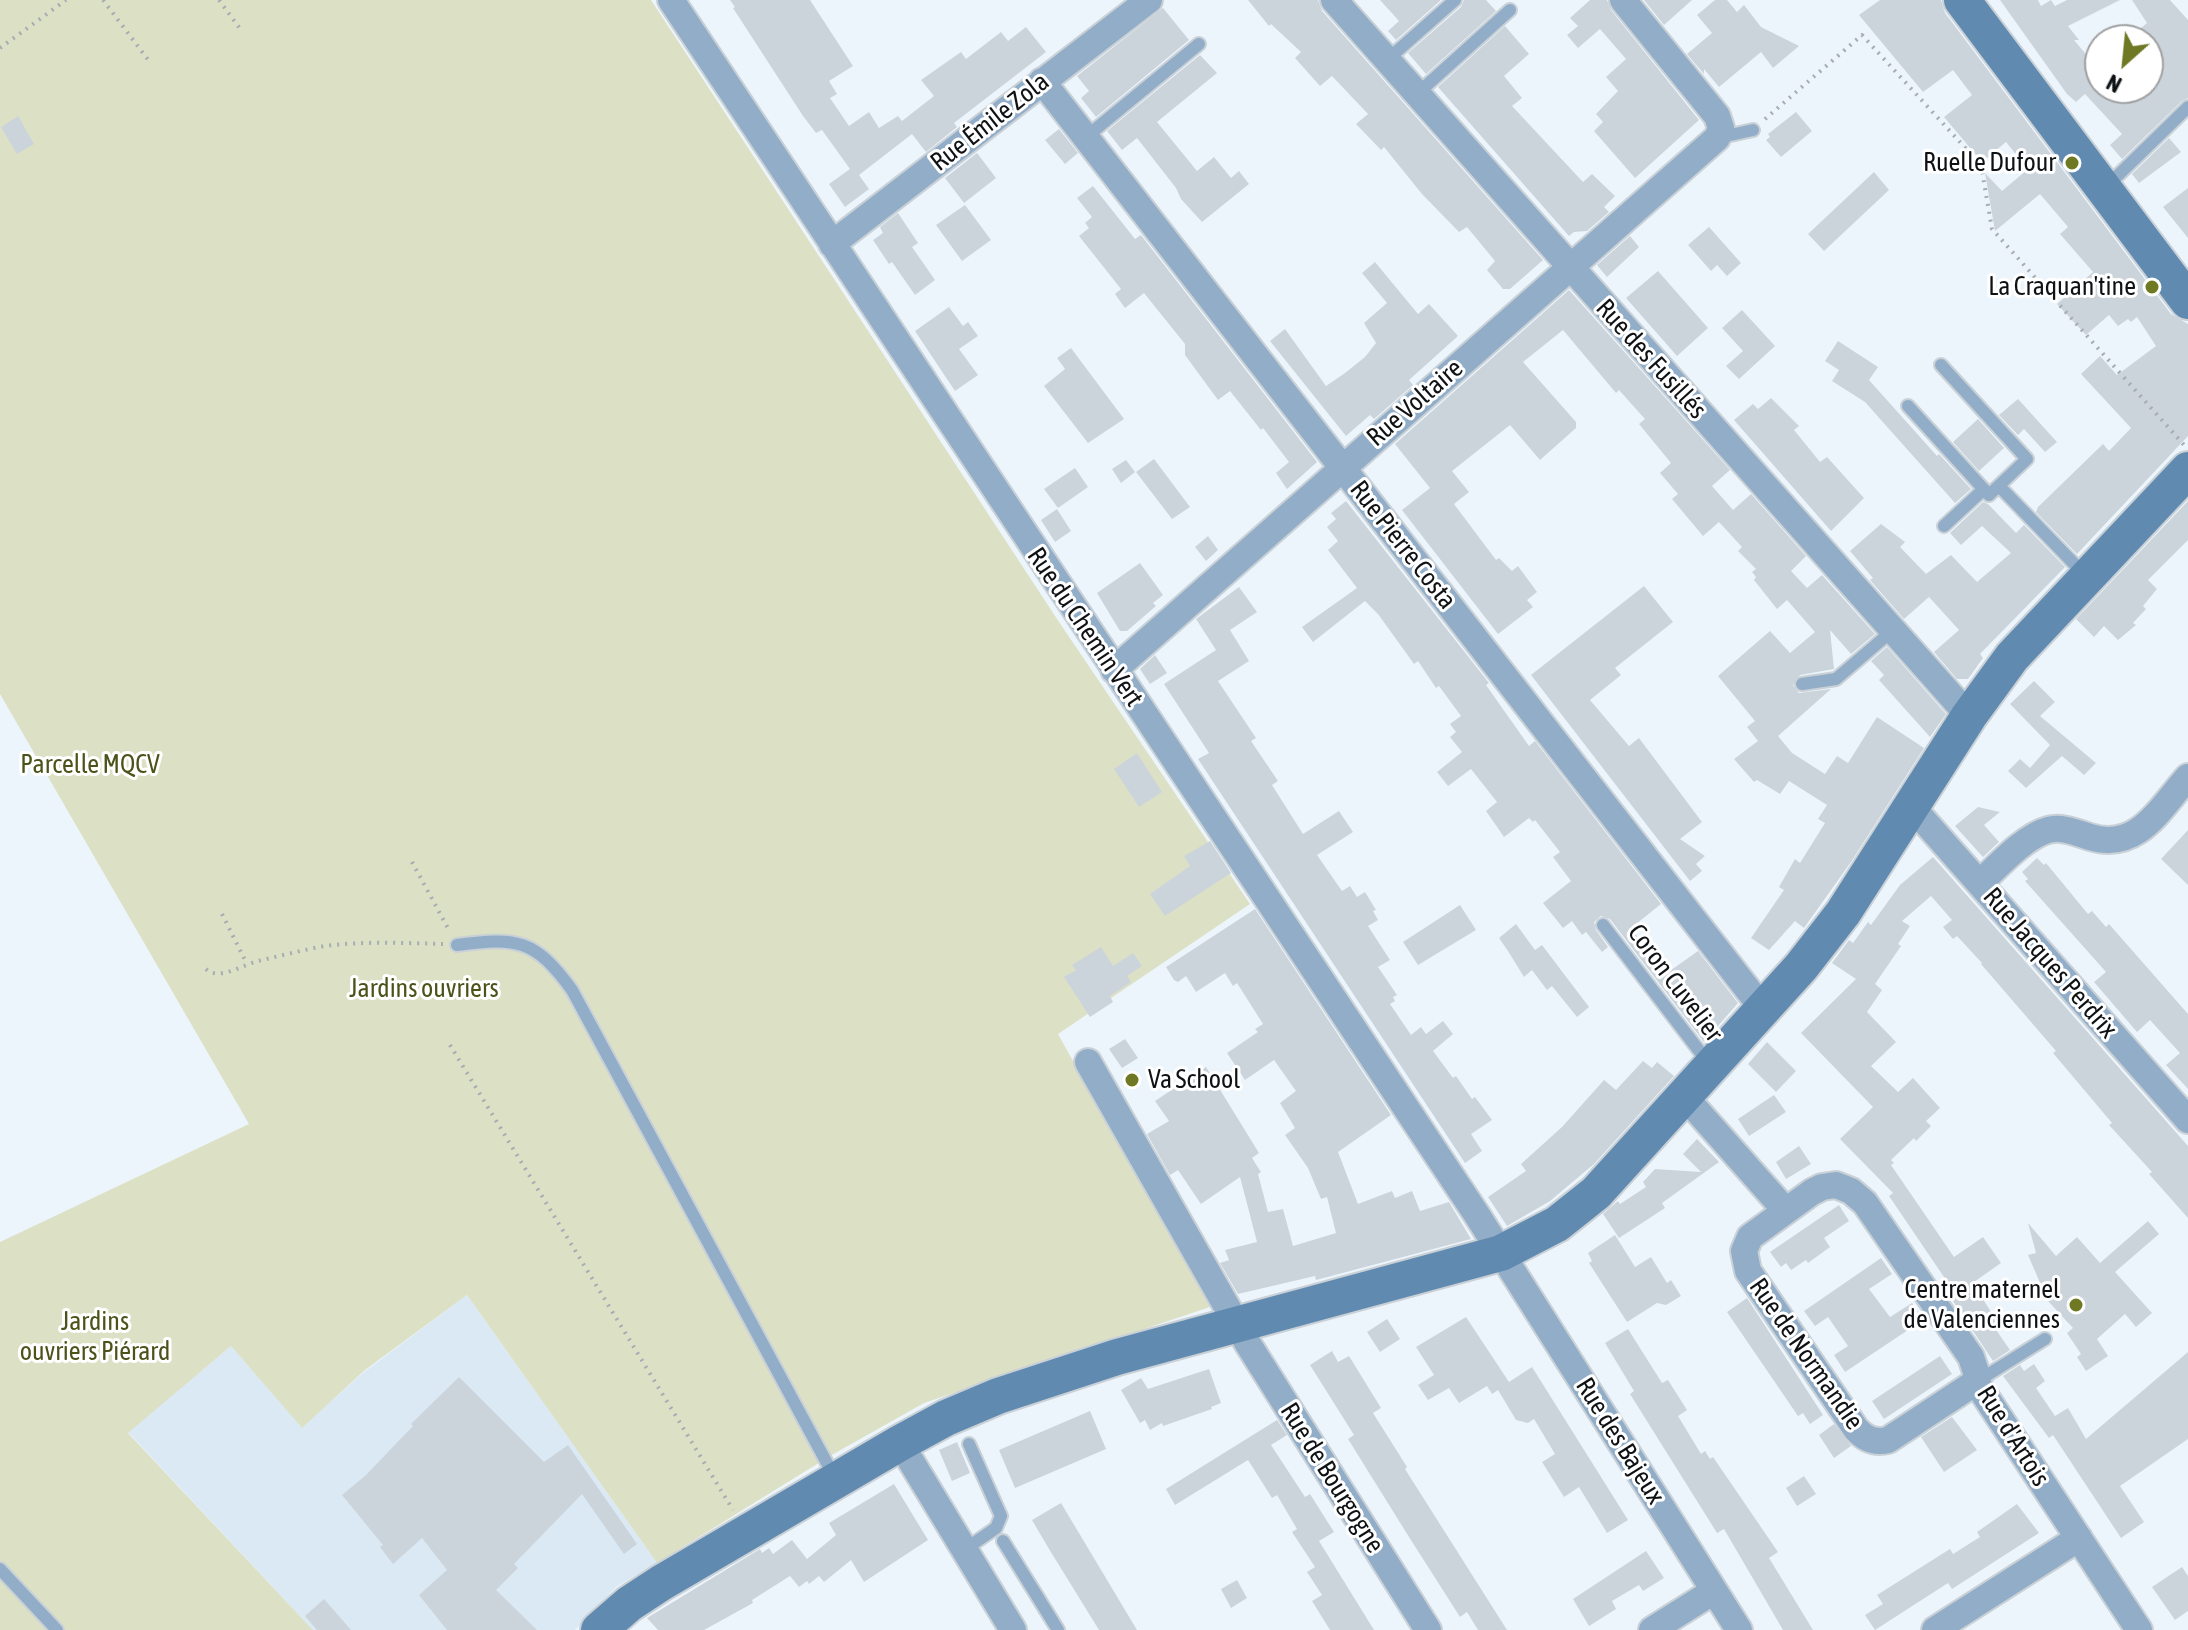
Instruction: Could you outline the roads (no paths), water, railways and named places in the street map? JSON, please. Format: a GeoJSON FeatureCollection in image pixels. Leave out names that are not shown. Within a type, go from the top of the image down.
{"type":"FeatureCollection","features":[{"type":"Feature","properties":{"kind":"main road"},"geometry":{"type":"LineString","coordinates":[[1962,0],[2188,301]]}},
{"type":"Feature","properties":{"kind":"main road"},"geometry":{"type":"LineString","coordinates":[[599,1630],[647,1592],[946,1418],[1012,1391],[1117,1357],[1501,1253],[1557,1224],[1617,1172],[1801,967],[1838,920],[1969,716],[2012,657],[2188,470]]}},
{"type":"Feature","properties":{"kind":"street","name":"Rue du Chemin Vert"},"geometry":{"type":"LineString","coordinates":[[671,0],[1501,1253]]}},
{"type":"Feature","properties":{"kind":"street","name":"Rue Émile Zola"},"geometry":{"type":"LineString","coordinates":[[832,244],[1149,0]]}},
{"type":"Feature","properties":{"kind":"street","name":"Rue des Fusillés"},"geometry":{"type":"LineString","coordinates":[[1334,0],[1969,716]]}},
{"type":"Feature","properties":{"kind":"street"},"geometry":{"type":"LineString","coordinates":[[1623,0],[1717,116],[1721,128],[1717,138]]}},
{"type":"Feature","properties":{"kind":"street","name":"Rue Pierre Costa"},"geometry":{"type":"LineString","coordinates":[[1042,81],[1763,1009]]}},
{"type":"Feature","properties":{"kind":"street","name":"Rue Voltaire"},"geometry":{"type":"LineString","coordinates":[[1114,670],[1717,138]]}},
{"type":"Feature","properties":{"kind":"street"},"geometry":{"type":"LineString","coordinates":[[1980,883],[2029,840],[2052,829],[2113,842],[2132,836],[2188,777]]}},
{"type":"Feature","properties":{"kind":"street","name":"Rue Jacques Perdrix"},"geometry":{"type":"LineString","coordinates":[[1912,807],[2188,1120]]}},
{"type":"Feature","properties":{"kind":"street","name":"Rue de Bourgogne"},"geometry":{"type":"LineString","coordinates":[[1088,1062],[1237,1325],[1428,1630]]}},
{"type":"Feature","properties":{"kind":"street"},"geometry":{"type":"LineString","coordinates":[[1685,1097],[1785,1210]]}},
{"type":"Feature","properties":{"kind":"street","name":"Rue d'Artois"},"geometry":{"type":"LineString","coordinates":[[1785,1210],[1812,1192],[1829,1186],[1843,1187],[1858,1197],[1971,1357],[1976,1382],[2139,1630]]}},
{"type":"Feature","properties":{"kind":"street","name":"Rue de Normandie"},"geometry":{"type":"LineString","coordinates":[[1785,1210],[1750,1237],[1744,1251],[1745,1265],[1860,1434],[1874,1441],[1888,1440],[1976,1382]]}},
{"type":"Feature","properties":{"kind":"street","name":"Rue des Bajeux"},"geometry":{"type":"LineString","coordinates":[[1501,1253],[1739,1630]]}},
{"type":"Feature","properties":{"kind":"street"},"geometry":{"type":"LineString","coordinates":[[900,1443],[1013,1630]]}},
{"type":"Feature","properties":{"kind":"street"},"geometry":{"type":"LineString","coordinates":[[1935,1630],[2079,1538]]}},
{"type":"Feature","properties":{"kind":"street"},"geometry":{"type":"LineString","coordinates":[[1652,1630],[1714,1591]]}},
{"type":"Feature","properties":{"kind":"lane"},"geometry":{"type":"LineString","coordinates":[[1387,60],[1455,0]]}},
{"type":"Feature","properties":{"kind":"lane"},"geometry":{"type":"LineString","coordinates":[[1417,94],[1510,10]]}},
{"type":"Feature","properties":{"kind":"lane"},"geometry":{"type":"LineString","coordinates":[[1086,137],[1199,44]]}},
{"type":"Feature","properties":{"kind":"lane"},"geometry":{"type":"LineString","coordinates":[[2104,188],[2188,107]]}},
{"type":"Feature","properties":{"kind":"lane"},"geometry":{"type":"LineString","coordinates":[[1717,138],[1753,130]]}},
{"type":"Feature","properties":{"kind":"lane"},"geometry":{"type":"LineString","coordinates":[[1908,406],[1989,495],[2027,459],[1941,365]]}},
{"type":"Feature","properties":{"kind":"lane"},"geometry":{"type":"LineString","coordinates":[[1999,486],[2087,576]]}},
{"type":"Feature","properties":{"kind":"lane"},"geometry":{"type":"LineString","coordinates":[[1944,526],[1984,489]]}},
{"type":"Feature","properties":{"kind":"lane"},"geometry":{"type":"LineString","coordinates":[[1802,684],[1836,679],[1892,631]]}},
{"type":"Feature","properties":{"kind":"lane","name":"Coron Cuvelier"},"geometry":{"type":"LineString","coordinates":[[1603,925],[1712,1068]]}},
{"type":"Feature","properties":{"kind":"lane"},"geometry":{"type":"LineString","coordinates":[[457,945],[498,939],[520,944],[544,958],[563,979],[836,1480]]}},
{"type":"Feature","properties":{"kind":"lane"},"geometry":{"type":"LineString","coordinates":[[1976,1382],[2045,1339]]}},
{"type":"Feature","properties":{"kind":"lane"},"geometry":{"type":"LineString","coordinates":[[964,1550],[996,1528],[1001,1516],[969,1444]]}},
{"type":"Feature","properties":{"kind":"lane"},"geometry":{"type":"LineString","coordinates":[[1003,1541],[1058,1630]]}},
{"type":"Feature","properties":{"kind":"lane"},"geometry":{"type":"LineString","coordinates":[[0,1569],[57,1630]]}},
{"type":"Feature","properties":{"kind":"place","name":"Ruelle Dufour"},"geometry":{"type":"Point","coordinates":[2072,163]}},
{"type":"Feature","properties":{"kind":"place","name":"La Craquan'tine"},"geometry":{"type":"Point","coordinates":[2152,287]}},
{"type":"Feature","properties":{"kind":"place","name":"Va School"},"geometry":{"type":"Point","coordinates":[1132,1080]}},
{"type":"Feature","properties":{"kind":"place","name":"Centre maternel de Valenciennes"},"geometry":{"type":"Point","coordinates":[2076,1305]}},
{"type":"Feature","properties":{"kind":"park label","name":"Parcelle MQCV"},"geometry":{"type":"Point","coordinates":[90,765]}},
{"type":"Feature","properties":{"kind":"park label","name":"Jardins ouvriers"},"geometry":{"type":"Point","coordinates":[424,989]}},
{"type":"Feature","properties":{"kind":"park label","name":"Jardins ouvriers Piérard"},"geometry":{"type":"Point","coordinates":[95,1337]}}]}
